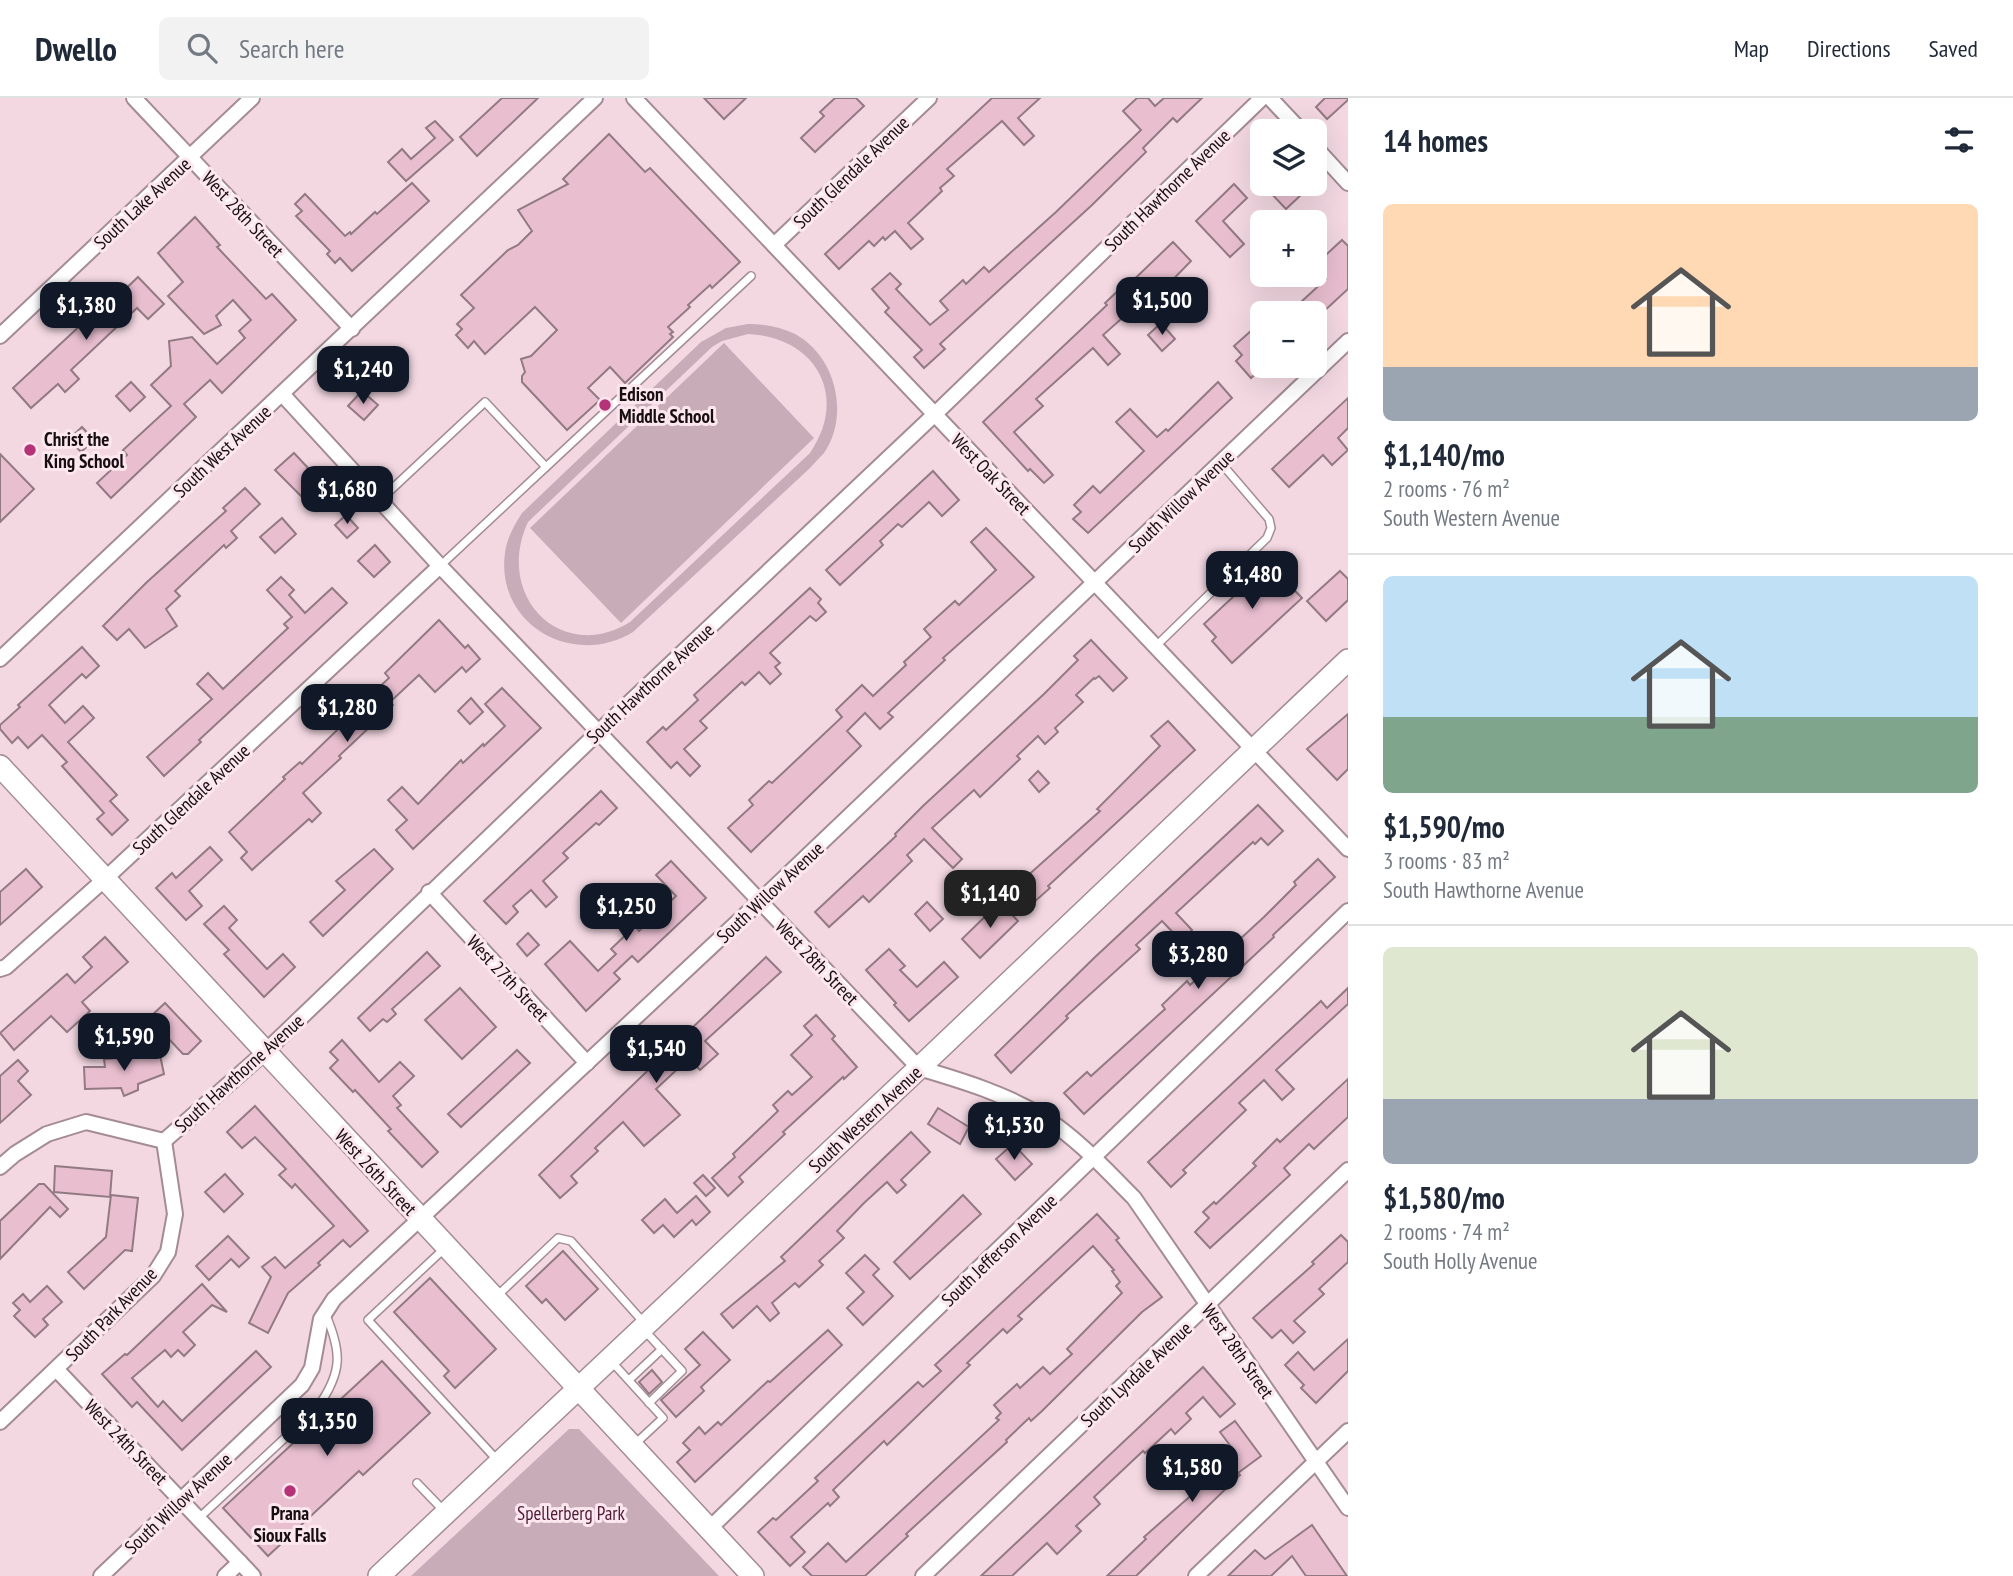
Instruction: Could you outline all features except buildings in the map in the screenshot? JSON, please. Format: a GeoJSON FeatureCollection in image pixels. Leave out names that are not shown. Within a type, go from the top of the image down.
{"type":"FeatureCollection","features":[{"type":"Feature","properties":{"kind":"street","name":"West 28th Street"},"geometry":{"type":"LineString","coordinates":[[135,98],[352,329]]}},
{"type":"Feature","properties":{"kind":"street","name":"South Lake Avenue"},"geometry":{"type":"LineString","coordinates":[[0,336],[252,98]]}},
{"type":"Feature","properties":{"kind":"street","name":"West Oak Street"},"geometry":{"type":"LineString","coordinates":[[634,98],[1348,849]]}},
{"type":"Feature","properties":{"kind":"street","name":"South Glendale Avenue"},"geometry":{"type":"LineString","coordinates":[[774,245],[929,98]]}},
{"type":"Feature","properties":{"kind":"street","name":"South Hawthorne Avenue"},"geometry":{"type":"LineString","coordinates":[[0,1167],[47,1134],[86,1122],[164,1141],[265,1052],[429,892],[935,414],[1262,98]]}},
{"type":"Feature","properties":{"kind":"street"},"geometry":{"type":"LineString","coordinates":[[1270,98],[1290,119]]}},
{"type":"Feature","properties":{"kind":"street","name":"South West Avenue"},"geometry":{"type":"LineString","coordinates":[[0,659],[283,395],[588,100]]}},
{"type":"Feature","properties":{"kind":"street"},"geometry":{"type":"LineString","coordinates":[[1327,160],[1348,183]]}},
{"type":"Feature","properties":{"kind":"street","name":"South Willow Avenue"},"geometry":{"type":"LineString","coordinates":[[101,1576],[302,1385],[312,1368],[321,1319],[334,1299],[760,902],[1348,341]]}},
{"type":"Feature","properties":{"kind":"street","name":"West 28th Street"},"geometry":{"type":"LineString","coordinates":[[283,395],[440,566],[919,1068],[985,1088],[1047,1119],[1134,1198],[1348,1508]]}},
{"type":"Feature","properties":{"kind":"street","name":"South Glendale Avenue"},"geometry":{"type":"LineString","coordinates":[[0,969],[6,967],[105,879],[440,566]]}},
{"type":"Feature","properties":{"kind":"street","name":"South Western Avenue"},"geometry":{"type":"LineString","coordinates":[[379,1576],[1348,660]]}},
{"type":"Feature","properties":{"kind":"street","name":"West 26th Street"},"geometry":{"type":"LineString","coordinates":[[0,766],[753,1576]]}},
{"type":"Feature","properties":{"kind":"street","name":"West 27th Street"},"geometry":{"type":"LineString","coordinates":[[429,892],[587,1063]]}},
{"type":"Feature","properties":{"kind":"street","name":"South Jefferson Avenue"},"geometry":{"type":"LineString","coordinates":[[709,1529],[1348,911]]}},
{"type":"Feature","properties":{"kind":"street","name":"South Park Avenue"},"geometry":{"type":"LineString","coordinates":[[0,1422],[153,1276],[168,1252],[175,1214],[164,1141]]}},
{"type":"Feature","properties":{"kind":"street","name":"South Lyndale Avenue"},"geometry":{"type":"LineString","coordinates":[[923,1576],[1348,1170]]}},
{"type":"Feature","properties":{"kind":"street","name":"West 24th Street"},"geometry":{"type":"LineString","coordinates":[[57,1370],[253,1576]]}},
{"type":"Feature","properties":{"kind":"street"},"geometry":{"type":"LineString","coordinates":[[1196,1576],[1348,1431]]}},
{"type":"Feature","properties":{"kind":"street"},"geometry":{"type":"LineString","coordinates":[[225,1576],[240,1562]]}},
{"type":"Feature","properties":{"kind":"lane"},"geometry":{"type":"LineString","coordinates":[[440,566],[751,276]]}},
{"type":"Feature","properties":{"kind":"lane"},"geometry":{"type":"LineString","coordinates":[[380,500],[485,402],[546,467]]}},
{"type":"Feature","properties":{"kind":"lane"},"geometry":{"type":"LineString","coordinates":[[1155,646],[1267,538],[1271,528],[1269,519],[1220,463]]}},
{"type":"Feature","properties":{"kind":"lane"},"geometry":{"type":"LineString","coordinates":[[494,1299],[558,1238],[570,1241],[682,1371],[649,1403]]}},
{"type":"Feature","properties":{"kind":"lane"},"geometry":{"type":"LineString","coordinates":[[446,1247],[368,1320],[499,1463]]}},
{"type":"Feature","properties":{"kind":"lane"},"geometry":{"type":"LineString","coordinates":[[199,1518],[317,1408],[331,1388],[337,1363],[336,1339],[325,1312]]}},
{"type":"Feature","properties":{"kind":"lane"},"geometry":{"type":"LineString","coordinates":[[629,1380],[662,1349]]}},
{"type":"Feature","properties":{"kind":"lane"},"geometry":{"type":"LineString","coordinates":[[609,1358],[663,1418],[632,1447]]}},
{"type":"Feature","properties":{"kind":"lane"},"geometry":{"type":"LineString","coordinates":[[417,1483],[446,1514]]}},
{"type":"Feature","properties":{"kind":"green space"},"geometry":{"type":"Polygon","coordinates":[[[748,324],[778,328],[795,334],[809,344],[820,357],[829,371],[837,404],[832,438],[824,453],[633,632],[609,642],[584,645],[561,641],[540,631],[523,616],[511,597],[505,573],[506,547],[519,517],[701,342],[726,328],[748,324]],[[748,334],[722,341],[712,347],[528,522],[520,549],[520,574],[527,597],[540,616],[558,629],[580,635],[604,633],[630,622],[810,453],[821,432],[826,411],[825,391],[819,373],[808,358],[792,346],[772,338],[748,334]]]}},
{"type":"Feature","properties":{"kind":"green space"},"geometry":{"type":"Polygon","coordinates":[[[724,343],[814,438],[621,623],[530,528],[724,343]]]}},
{"type":"Feature","properties":{"kind":"green space","name":"Spellerberg Park"},"geometry":{"type":"Polygon","coordinates":[[[569,1429],[579,1429],[719,1576],[411,1576],[569,1429]]]}},
{"type":"Feature","properties":{"kind":"place","name":"Edison Middle School"},"geometry":{"type":"Point","coordinates":[605,405]}},
{"type":"Feature","properties":{"kind":"place","name":"Christ the King School"},"geometry":{"type":"Point","coordinates":[30,450]}},
{"type":"Feature","properties":{"kind":"place","name":"Prana Sioux Falls"},"geometry":{"type":"Point","coordinates":[290,1491]}}]}
